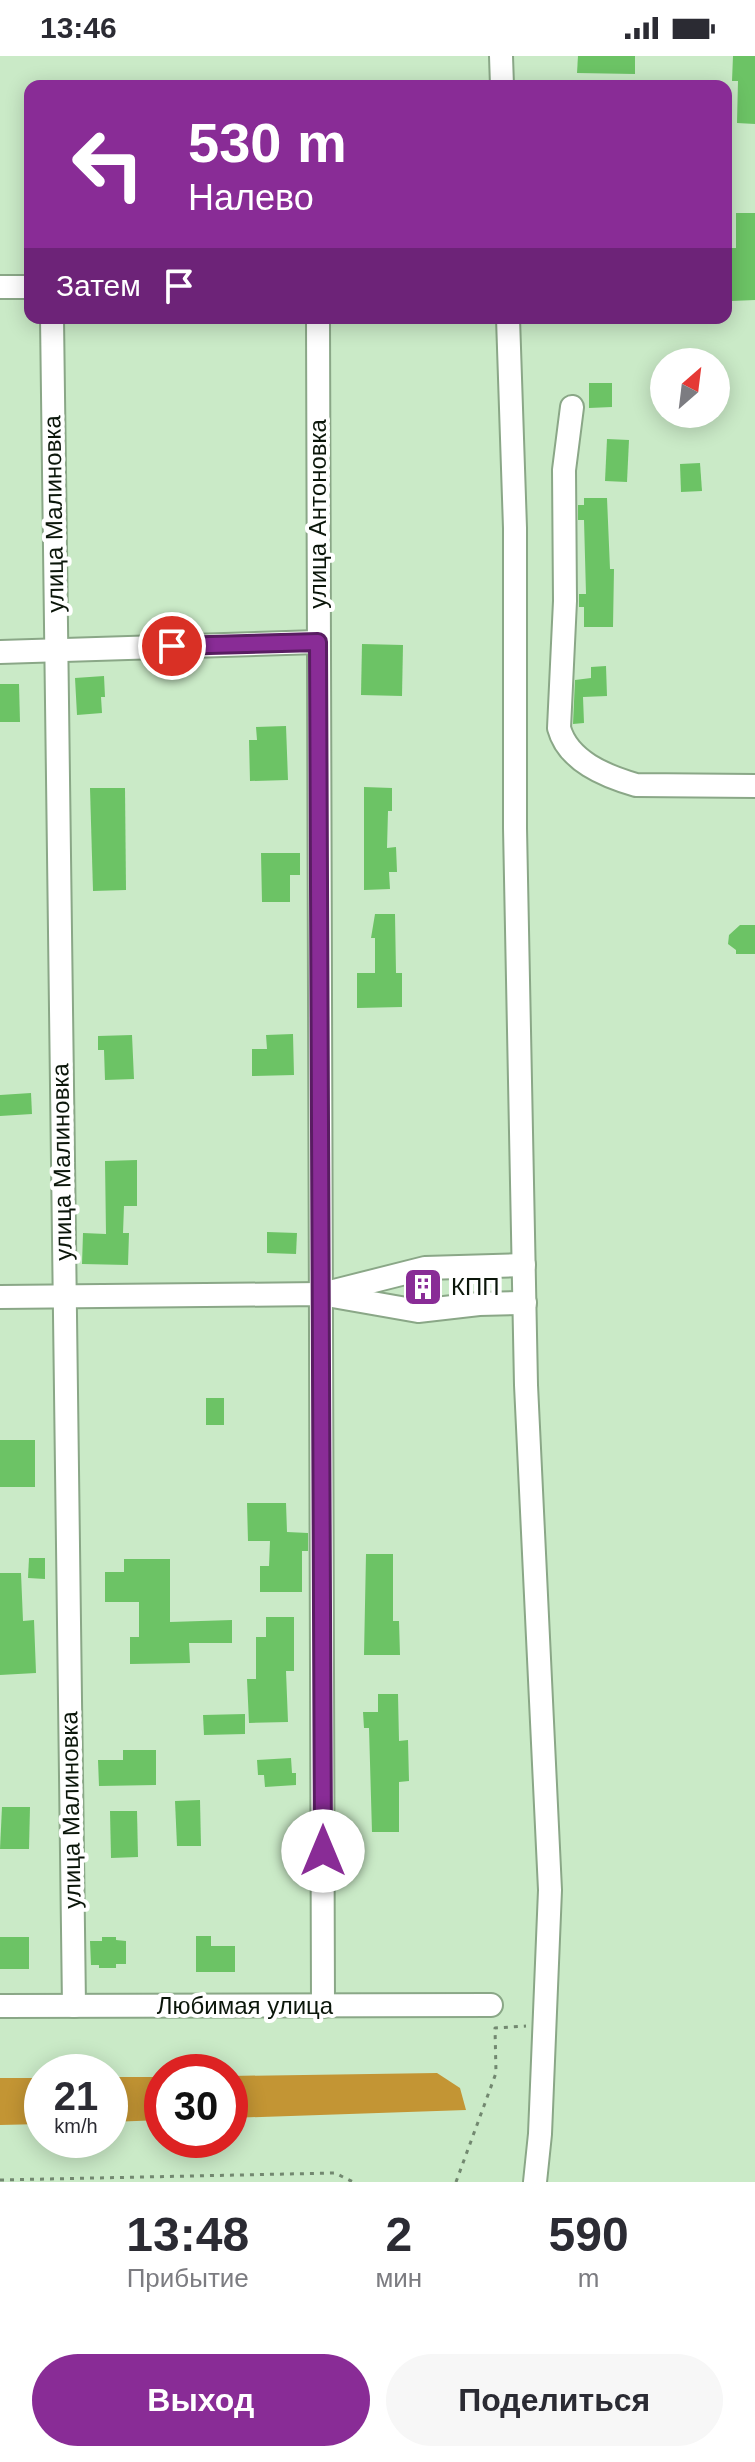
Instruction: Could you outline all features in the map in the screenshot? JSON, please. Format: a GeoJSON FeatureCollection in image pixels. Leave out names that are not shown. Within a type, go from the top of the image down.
{"type":"FeatureCollection","features":[{"type":"Feature","properties":{"kind":"street"},"geometry":{"type":"LineString","coordinates":[[501,56],[502,80]]}},
{"type":"Feature","properties":{"kind":"street"},"geometry":{"type":"LineString","coordinates":[[0,287],[24,287]]}},
{"type":"Feature","properties":{"kind":"street","name":"улица Малиновка"},"geometry":{"type":"LineString","coordinates":[[52,324],[74,2006]]}},
{"type":"Feature","properties":{"kind":"street","name":"улица Антоновка"},"geometry":{"type":"LineString","coordinates":[[318,324],[323,2006]]}},
{"type":"Feature","properties":{"kind":"street"},"geometry":{"type":"LineString","coordinates":[[508,324],[515,528],[515,828],[527,1412],[550,1890],[540,2134],[535,2182]]}},
{"type":"Feature","properties":{"kind":"street"},"geometry":{"type":"LineString","coordinates":[[572,407],[564,470],[565,601],[559,728],[562,739],[582,760],[617,779],[636,785],[755,786]]}},
{"type":"Feature","properties":{"kind":"street"},"geometry":{"type":"LineString","coordinates":[[0,652],[318,642]]}},
{"type":"Feature","properties":{"kind":"street"},"geometry":{"type":"LineString","coordinates":[[321,1294],[425,1268],[524,1265]]}},
{"type":"Feature","properties":{"kind":"street"},"geometry":{"type":"LineString","coordinates":[[0,1297],[321,1294],[418,1311],[479,1304],[525,1303]]}},
{"type":"Feature","properties":{"kind":"street","name":"Любимая улица"},"geometry":{"type":"LineString","coordinates":[[0,2006],[491,2005]]}},
{"type":"Feature","properties":{"kind":"path"},"geometry":{"type":"LineString","coordinates":[[456,2182],[496,2073],[495,2028],[544,2025]]}},
{"type":"Feature","properties":{"kind":"path"},"geometry":{"type":"LineString","coordinates":[[0,2180],[335,2173],[353,2182]]}},
{"type":"Feature","properties":{"kind":"shaded area"},"geometry":{"type":"Polygon","coordinates":[[[437,2073],[460,2088],[466,2110],[248,2117],[248,2076],[437,2073]]]}},
{"type":"Feature","properties":{"kind":"shaded area"},"geometry":{"type":"Polygon","coordinates":[[[128,2077],[144,2077],[144,2121],[128,2121],[128,2077]]]}},
{"type":"Feature","properties":{"kind":"shaded area"},"geometry":{"type":"Polygon","coordinates":[[[0,2078],[24,2078],[24,2124],[0,2125],[0,2078]]]}},
{"type":"Feature","properties":{"kind":"building"},"geometry":{"type":"Polygon","coordinates":[[[578,56],[635,56],[635,74],[577,73],[578,56]]]}},
{"type":"Feature","properties":{"kind":"building"},"geometry":{"type":"Polygon","coordinates":[[[733,56],[755,56],[755,124],[737,123],[738,81],[732,81],[733,56]]]}},
{"type":"Feature","properties":{"kind":"building"},"geometry":{"type":"Polygon","coordinates":[[[736,213],[755,213],[755,300],[732,301],[732,248],[736,248],[736,213]]]}},
{"type":"Feature","properties":{"kind":"building"},"geometry":{"type":"Polygon","coordinates":[[[589,383],[612,383],[612,407],[589,408],[589,383]]]}},
{"type":"Feature","properties":{"kind":"building"},"geometry":{"type":"Polygon","coordinates":[[[607,439],[629,440],[627,482],[605,481],[607,439]]]}},
{"type":"Feature","properties":{"kind":"building"},"geometry":{"type":"Polygon","coordinates":[[[700,463],[702,491],[681,492],[680,464],[700,463]]]}},
{"type":"Feature","properties":{"kind":"building"},"geometry":{"type":"Polygon","coordinates":[[[584,498],[607,498],[610,569],[614,569],[613,627],[584,627],[584,607],[579,607],[579,594],[586,594],[584,520],[578,520],[578,505],[584,505],[584,498]]]}},
{"type":"Feature","properties":{"kind":"building"},"geometry":{"type":"Polygon","coordinates":[[[362,644],[403,645],[402,696],[361,695],[362,644]]]}},
{"type":"Feature","properties":{"kind":"building"},"geometry":{"type":"Polygon","coordinates":[[[606,666],[607,696],[583,697],[584,723],[573,724],[575,680],[591,678],[591,667],[606,666]]]}},
{"type":"Feature","properties":{"kind":"building"},"geometry":{"type":"Polygon","coordinates":[[[104,676],[102,713],[77,715],[75,678],[104,676]]]}},
{"type":"Feature","properties":{"kind":"building"},"geometry":{"type":"Polygon","coordinates":[[[0,684],[19,684],[20,722],[0,722],[0,684]]]}},
{"type":"Feature","properties":{"kind":"building"},"geometry":{"type":"Polygon","coordinates":[[[286,726],[288,780],[250,781],[249,740],[257,740],[256,727],[286,726]]]}},
{"type":"Feature","properties":{"kind":"building"},"geometry":{"type":"Polygon","coordinates":[[[364,787],[392,788],[387,848],[396,847],[397,872],[389,872],[390,889],[364,890],[364,787]]]}},
{"type":"Feature","properties":{"kind":"building"},"geometry":{"type":"Polygon","coordinates":[[[90,788],[125,788],[126,890],[93,891],[90,788]]]}},
{"type":"Feature","properties":{"kind":"building"},"geometry":{"type":"Polygon","coordinates":[[[261,853],[300,853],[300,875],[290,875],[290,902],[262,902],[261,853]]]}},
{"type":"Feature","properties":{"kind":"building"},"geometry":{"type":"Polygon","coordinates":[[[375,914],[395,914],[396,973],[402,973],[402,1007],[357,1008],[357,973],[375,973],[375,938],[371,938],[375,914]]]}},
{"type":"Feature","properties":{"kind":"building"},"geometry":{"type":"Polygon","coordinates":[[[740,925],[755,925],[755,954],[736,954],[736,950],[728,944],[729,935],[740,925]]]}},
{"type":"Feature","properties":{"kind":"building"},"geometry":{"type":"Polygon","coordinates":[[[293,1034],[294,1075],[252,1076],[252,1049],[267,1049],[266,1035],[293,1034]]]}},
{"type":"Feature","properties":{"kind":"building"},"geometry":{"type":"Polygon","coordinates":[[[132,1035],[134,1079],[105,1080],[104,1050],[98,1050],[98,1036],[132,1035]]]}},
{"type":"Feature","properties":{"kind":"building"},"geometry":{"type":"Polygon","coordinates":[[[31,1093],[32,1114],[0,1116],[0,1095],[31,1093]]]}},
{"type":"Feature","properties":{"kind":"building"},"geometry":{"type":"Polygon","coordinates":[[[137,1160],[137,1206],[124,1206],[123,1233],[129,1233],[128,1265],[82,1264],[83,1233],[106,1234],[105,1161],[137,1160]]]}},
{"type":"Feature","properties":{"kind":"building"},"geometry":{"type":"Polygon","coordinates":[[[267,1232],[297,1233],[296,1254],[267,1253],[267,1232]]]}},
{"type":"Feature","properties":{"kind":"building"},"geometry":{"type":"Polygon","coordinates":[[[206,1398],[224,1398],[224,1425],[206,1425],[206,1398]]]}},
{"type":"Feature","properties":{"kind":"building"},"geometry":{"type":"Polygon","coordinates":[[[0,1440],[35,1440],[35,1487],[0,1487],[0,1440]]]}},
{"type":"Feature","properties":{"kind":"building"},"geometry":{"type":"Polygon","coordinates":[[[247,1503],[286,1503],[287,1532],[308,1533],[308,1551],[302,1551],[302,1592],[260,1592],[260,1566],[269,1566],[270,1541],[248,1541],[247,1503]]]}},
{"type":"Feature","properties":{"kind":"building"},"geometry":{"type":"Polygon","coordinates":[[[366,1554],[393,1554],[393,1621],[399,1621],[400,1655],[364,1655],[366,1554]]]}},
{"type":"Feature","properties":{"kind":"building"},"geometry":{"type":"Polygon","coordinates":[[[29,1558],[45,1558],[45,1579],[28,1578],[29,1558]]]}},
{"type":"Feature","properties":{"kind":"building"},"geometry":{"type":"Polygon","coordinates":[[[124,1559],[170,1559],[170,1622],[232,1620],[232,1643],[189,1643],[190,1663],[130,1664],[130,1637],[139,1637],[139,1602],[105,1602],[105,1572],[124,1572],[124,1559]]]}},
{"type":"Feature","properties":{"kind":"building"},"geometry":{"type":"Polygon","coordinates":[[[0,1573],[21,1573],[23,1621],[34,1620],[36,1673],[0,1675],[0,1573]]]}},
{"type":"Feature","properties":{"kind":"building"},"geometry":{"type":"Polygon","coordinates":[[[266,1617],[294,1617],[294,1671],[286,1671],[288,1722],[249,1723],[247,1679],[256,1679],[256,1637],[266,1637],[266,1617]]]}},
{"type":"Feature","properties":{"kind":"building"},"geometry":{"type":"Polygon","coordinates":[[[378,1694],[398,1694],[399,1741],[408,1740],[409,1781],[399,1782],[399,1832],[372,1832],[369,1728],[364,1728],[363,1712],[378,1712],[378,1694]]]}},
{"type":"Feature","properties":{"kind":"building"},"geometry":{"type":"Polygon","coordinates":[[[245,1714],[245,1734],[204,1735],[203,1715],[245,1714]]]}},
{"type":"Feature","properties":{"kind":"building"},"geometry":{"type":"Polygon","coordinates":[[[123,1750],[156,1750],[156,1785],[99,1786],[98,1760],[123,1760],[123,1750]]]}},
{"type":"Feature","properties":{"kind":"building"},"geometry":{"type":"Polygon","coordinates":[[[291,1758],[296,1785],[265,1787],[264,1775],[258,1775],[257,1760],[291,1758]]]}},
{"type":"Feature","properties":{"kind":"building"},"geometry":{"type":"Polygon","coordinates":[[[200,1800],[201,1846],[177,1846],[175,1801],[200,1800]]]}},
{"type":"Feature","properties":{"kind":"building"},"geometry":{"type":"Polygon","coordinates":[[[2,1807],[30,1807],[29,1849],[0,1849],[2,1807]]]}},
{"type":"Feature","properties":{"kind":"building"},"geometry":{"type":"Polygon","coordinates":[[[110,1811],[137,1811],[138,1857],[111,1858],[110,1811]]]}},
{"type":"Feature","properties":{"kind":"building"},"geometry":{"type":"Polygon","coordinates":[[[196,1936],[211,1936],[211,1946],[235,1946],[235,1972],[196,1972],[196,1936]]]}},
{"type":"Feature","properties":{"kind":"building"},"geometry":{"type":"Polygon","coordinates":[[[0,1937],[29,1937],[29,1969],[0,1969],[0,1937]]]}},
{"type":"Feature","properties":{"kind":"building"},"geometry":{"type":"Polygon","coordinates":[[[102,1937],[126,1941],[126,1964],[116,1964],[116,1968],[91,1965],[90,1941],[102,1941],[102,1937]]]}},
{"type":"Feature","properties":{"kind":"place","name":"КПП"},"geometry":{"type":"Point","coordinates":[423,1287]}},
{"type":"Feature","properties":{"kind":"route"},"geometry":{"type":"LineString","coordinates":[[172,646],[318,642],[323,1851]]}}]}
